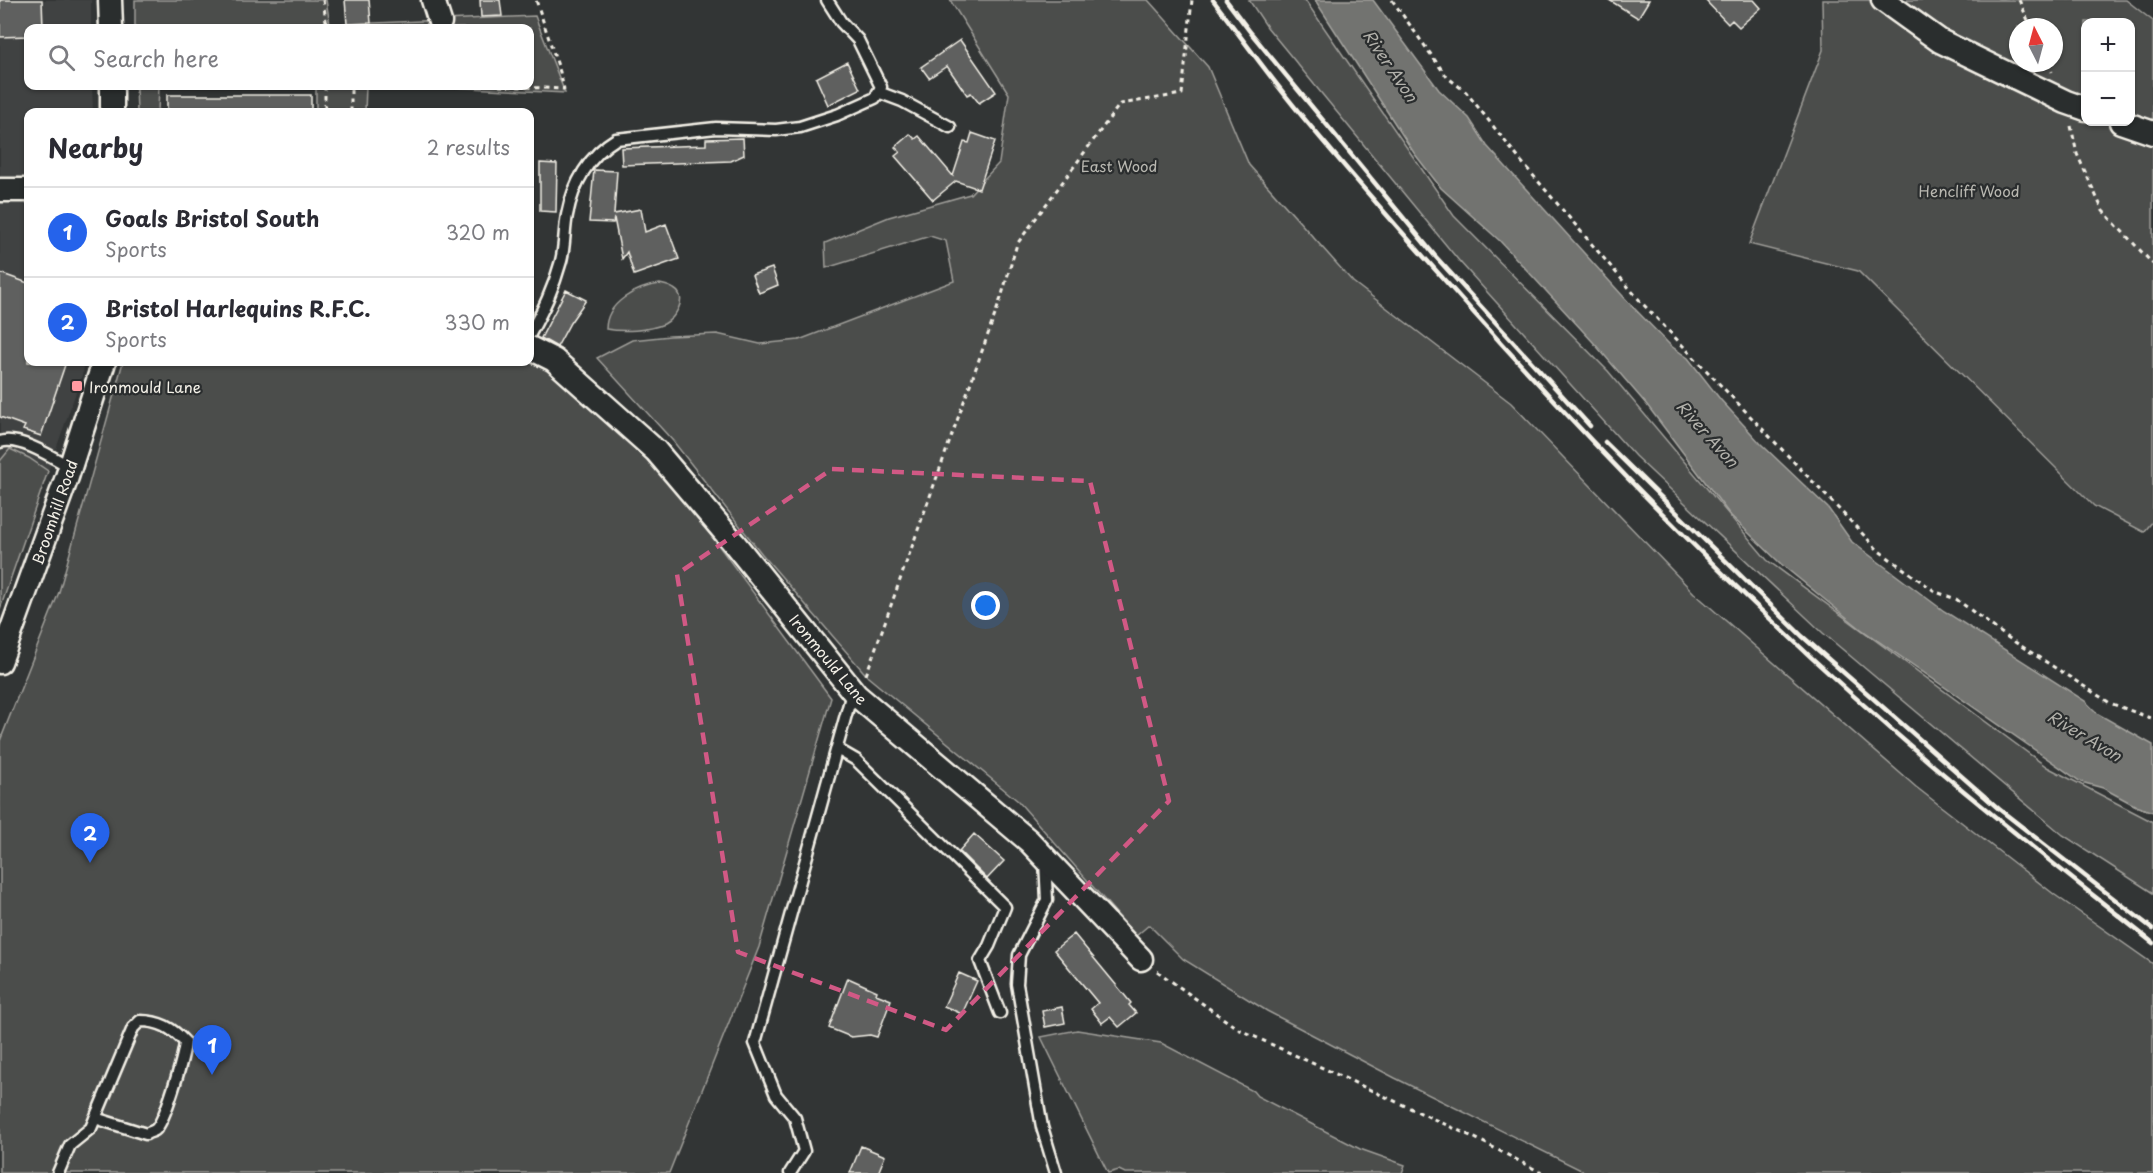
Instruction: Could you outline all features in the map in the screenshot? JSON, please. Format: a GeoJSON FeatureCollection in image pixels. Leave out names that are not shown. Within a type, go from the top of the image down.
{"type":"FeatureCollection","features":[{"type":"Feature","properties":{"kind":"street"},"geometry":{"type":"LineString","coordinates":[[110,0],[111,24]]}},
{"type":"Feature","properties":{"kind":"street"},"geometry":{"type":"LineString","coordinates":[[433,0],[440,22]]}},
{"type":"Feature","properties":{"kind":"street"},"geometry":{"type":"LineString","coordinates":[[1882,0],[1940,41],[2075,106]]}},
{"type":"Feature","properties":{"kind":"street"},"geometry":{"type":"LineString","coordinates":[[112,90],[112,108]]}},
{"type":"Feature","properties":{"kind":"street"},"geometry":{"type":"LineString","coordinates":[[2133,126],[2153,133]]}},
{"type":"Feature","properties":{"kind":"street"},"geometry":{"type":"LineString","coordinates":[[0,190],[24,190]]}},
{"type":"Feature","properties":{"kind":"street","name":"Ironmould Lane"},"geometry":{"type":"LineString","coordinates":[[534,350],[554,360],[656,451],[734,543],[854,693],[1029,841],[1142,959]]}},
{"type":"Feature","properties":{"kind":"street","name":"Broomhill Road"},"geometry":{"type":"LineString","coordinates":[[0,662],[70,467],[103,366]]}},
{"type":"Feature","properties":{"kind":"lane"},"geometry":{"type":"LineString","coordinates":[[534,326],[550,296],[559,267],[573,191],[584,170],[605,146],[616,139],[716,128],[776,130],[800,127],[837,115],[875,98],[880,87],[858,40],[841,22],[827,0]]}},
{"type":"Feature","properties":{"kind":"lane"},"geometry":{"type":"LineString","coordinates":[[878,92],[902,101],[950,127]]}},
{"type":"Feature","properties":{"kind":"lane"},"geometry":{"type":"LineString","coordinates":[[2,440],[36,449],[70,467]]}},
{"type":"Feature","properties":{"kind":"lane"},"geometry":{"type":"LineString","coordinates":[[790,1173],[804,1151],[795,1118],[776,1095],[755,1043],[854,693]]}},
{"type":"Feature","properties":{"kind":"lane"},"geometry":{"type":"LineString","coordinates":[[837,749],[856,760],[1005,907],[989,946],[980,961],[1000,1013]]}},
{"type":"Feature","properties":{"kind":"lane"},"geometry":{"type":"LineString","coordinates":[[1045,858],[1047,900],[1019,955],[1017,984],[1042,1127],[1056,1173]]}},
{"type":"Feature","properties":{"kind":"lane"},"geometry":{"type":"LineString","coordinates":[[58,1173],[70,1145],[91,1128],[95,1118],[133,1028],[140,1021],[150,1021],[174,1030],[185,1042],[184,1054],[162,1119],[156,1129],[146,1134],[95,1118]]}},
{"type":"Feature","properties":{"kind":"path"},"geometry":{"type":"LineString","coordinates":[[323,0],[326,24]]}},
{"type":"Feature","properties":{"kind":"path"},"geometry":{"type":"LineString","coordinates":[[534,88],[564,89],[536,0]]}},
{"type":"Feature","properties":{"kind":"path"},"geometry":{"type":"LineString","coordinates":[[854,693],[863,682],[878,644],[1001,298],[1017,244],[1120,104],[1182,94],[1192,0]]}},
{"type":"Feature","properties":{"kind":"path"},"geometry":{"type":"LineString","coordinates":[[1392,0],[1447,77],[1466,92],[1520,160],[1642,303],[1879,551],[1936,592],[1956,599],[2004,635],[2110,703],[2153,719]]}},
{"type":"Feature","properties":{"kind":"path"},"geometry":{"type":"LineString","coordinates":[[2019,0],[2027,18]]}},
{"type":"Feature","properties":{"kind":"path"},"geometry":{"type":"LineString","coordinates":[[325,90],[325,108]]}},
{"type":"Feature","properties":{"kind":"path"},"geometry":{"type":"LineString","coordinates":[[351,90],[351,108]]}},
{"type":"Feature","properties":{"kind":"path"},"geometry":{"type":"LineString","coordinates":[[2075,106],[2077,154],[2103,211],[2153,264]]}},
{"type":"Feature","properties":{"kind":"path"},"geometry":{"type":"LineString","coordinates":[[1142,959],[1238,1029],[1475,1138],[1542,1173]]}},
{"type":"Feature","properties":{"kind":"highlighted area"},"geometry":{"type":"Polygon","coordinates":[[[832,469],[1090,481],[1169,801],[946,1030],[738,952],[677,574],[832,469]]]}},
{"type":"Feature","properties":{"kind":"shaded area"},"geometry":{"type":"Polygon","coordinates":[[[0,0],[91,0],[91,24],[24,24],[24,90],[92,90],[93,108],[24,108],[24,366],[84,366],[0,609],[0,0]]]}},
{"type":"Feature","properties":{"kind":"green space"},"geometry":{"type":"Polygon","coordinates":[[[135,0],[326,0],[330,24],[135,24],[135,0]]]}},
{"type":"Feature","properties":{"kind":"green space","name":"East Wood"},"geometry":{"type":"Polygon","coordinates":[[[950,0],[1148,0],[1208,67],[1249,165],[1353,282],[1511,403],[1694,593],[1916,787],[2055,895],[2153,964],[2153,1173],[1587,1173],[1395,1078],[1267,1011],[1183,959],[1149,925],[1136,936],[1018,801],[868,677],[762,554],[673,441],[597,358],[632,340],[670,336],[717,334],[760,344],[799,340],[954,281],[946,241],[930,236],[826,268],[825,243],[889,217],[970,194],[999,163],[1009,94],[950,0]]]}},
{"type":"Feature","properties":{"kind":"green space"},"geometry":{"type":"Polygon","coordinates":[[[1249,0],[1305,0],[1454,216],[1608,371],[1767,560],[2047,767],[2153,822],[2153,893],[2063,835],[1823,633],[1635,456],[1460,262],[1267,27],[1249,0]]]}},
{"type":"Feature","properties":{"kind":"green space","name":"Hencliff Wood"},"geometry":{"type":"Polygon","coordinates":[[[1822,0],[2126,0],[2153,21],[2153,521],[2144,532],[2094,506],[1858,271],[1749,244],[1823,50],[1822,0]]]}},
{"type":"Feature","properties":{"kind":"green space"},"geometry":{"type":"Polygon","coordinates":[[[535,16],[565,93],[508,90],[534,90],[534,24],[353,24],[535,16]]]}},
{"type":"Feature","properties":{"kind":"green space"},"geometry":{"type":"Polygon","coordinates":[[[136,90],[159,90],[158,108],[137,108],[136,90]]]}},
{"type":"Feature","properties":{"kind":"green space"},"geometry":{"type":"Polygon","coordinates":[[[316,90],[366,90],[365,108],[316,108],[316,90]]]}},
{"type":"Feature","properties":{"kind":"green space"},"geometry":{"type":"Polygon","coordinates":[[[660,284],[674,289],[680,297],[679,308],[668,321],[658,326],[628,331],[606,329],[611,311],[624,298],[642,288],[660,284]]]}},
{"type":"Feature","properties":{"kind":"green space"},"geometry":{"type":"Polygon","coordinates":[[[534,358],[552,367],[654,458],[831,698],[759,947],[669,1173],[0,1173],[0,741],[59,592],[122,366],[534,366],[534,358]]]}},
{"type":"Feature","properties":{"kind":"green space"},"geometry":{"type":"Polygon","coordinates":[[[10,449],[48,471],[0,609],[0,461],[10,449]]]}},
{"type":"Feature","properties":{"kind":"green space"},"geometry":{"type":"Polygon","coordinates":[[[1077,1030],[1161,1043],[1360,1149],[1405,1165],[1402,1173],[1125,1173],[1119,1170],[1108,1173],[1041,1037],[1077,1030]]]}},
{"type":"Feature","properties":{"kind":"water","name":"River Avon"},"geometry":{"type":"Polygon","coordinates":[[[1315,0],[1373,0],[1439,90],[1469,118],[1487,146],[1632,306],[1671,346],[1688,358],[1720,399],[1761,444],[1828,508],[1852,542],[1944,611],[2085,701],[2098,714],[2153,745],[2153,812],[2138,807],[2103,788],[2081,782],[1861,629],[1781,564],[1730,515],[1647,405],[1593,342],[1500,241],[1441,188],[1414,153],[1315,0]]]}},
{"type":"Feature","properties":{"kind":"building"},"geometry":{"type":"Polygon","coordinates":[[[0,0],[42,0],[43,24],[24,24],[24,36],[0,37],[0,0]]]}},
{"type":"Feature","properties":{"kind":"building"},"geometry":{"type":"Polygon","coordinates":[[[345,0],[369,0],[371,23],[347,24],[345,0]]]}},
{"type":"Feature","properties":{"kind":"building"},"geometry":{"type":"Polygon","coordinates":[[[480,0],[500,0],[502,16],[481,17],[480,0]]]}},
{"type":"Feature","properties":{"kind":"building"},"geometry":{"type":"Polygon","coordinates":[[[1609,0],[1649,0],[1638,18],[1609,0]]]}},
{"type":"Feature","properties":{"kind":"building"},"geometry":{"type":"Polygon","coordinates":[[[1705,0],[1754,0],[1761,8],[1739,27],[1732,20],[1728,24],[1705,0]]]}},
{"type":"Feature","properties":{"kind":"building"},"geometry":{"type":"Polygon","coordinates":[[[960,40],[996,92],[979,103],[971,93],[967,95],[947,66],[929,78],[921,67],[960,40]]]}},
{"type":"Feature","properties":{"kind":"building"},"geometry":{"type":"Polygon","coordinates":[[[847,62],[860,89],[828,105],[816,78],[847,62]]]}},
{"type":"Feature","properties":{"kind":"building"},"geometry":{"type":"Polygon","coordinates":[[[167,95],[311,95],[311,108],[167,108],[167,95]]]}},
{"type":"Feature","properties":{"kind":"building"},"geometry":{"type":"Polygon","coordinates":[[[972,133],[995,141],[979,189],[956,181],[933,200],[895,156],[900,152],[895,147],[910,134],[915,139],[919,136],[953,176],[964,142],[969,143],[972,133]]]}},
{"type":"Feature","properties":{"kind":"building"},"geometry":{"type":"Polygon","coordinates":[[[743,138],[744,155],[731,161],[622,165],[621,148],[706,145],[706,139],[743,138]]]}},
{"type":"Feature","properties":{"kind":"building"},"geometry":{"type":"Polygon","coordinates":[[[540,163],[557,164],[556,212],[540,211],[540,163]]]}},
{"type":"Feature","properties":{"kind":"building"},"geometry":{"type":"Polygon","coordinates":[[[594,170],[617,171],[614,214],[641,209],[645,232],[666,224],[679,259],[634,275],[627,252],[622,259],[614,218],[613,223],[589,222],[594,170]]]}},
{"type":"Feature","properties":{"kind":"building"},"geometry":{"type":"Polygon","coordinates":[[[772,268],[778,285],[759,293],[752,275],[772,268]]]}},
{"type":"Feature","properties":{"kind":"building"},"geometry":{"type":"Polygon","coordinates":[[[0,273],[24,282],[24,366],[65,366],[41,436],[23,430],[25,426],[0,417],[0,273]]]}},
{"type":"Feature","properties":{"kind":"building"},"geometry":{"type":"Polygon","coordinates":[[[566,290],[586,300],[557,347],[541,338],[566,290]]]}},
{"type":"Feature","properties":{"kind":"building"},"geometry":{"type":"Polygon","coordinates":[[[974,834],[1004,861],[987,879],[959,851],[974,834]]]}},
{"type":"Feature","properties":{"kind":"building"},"geometry":{"type":"Polygon","coordinates":[[[1074,934],[1131,1003],[1129,1005],[1136,1013],[1119,1027],[1110,1017],[1102,1023],[1091,1009],[1098,1003],[1054,950],[1074,934]]]}},
{"type":"Feature","properties":{"kind":"building"},"geometry":{"type":"Polygon","coordinates":[[[959,973],[977,981],[962,1014],[944,1006],[959,973]]]}},
{"type":"Feature","properties":{"kind":"building"},"geometry":{"type":"Polygon","coordinates":[[[848,978],[891,1000],[877,1037],[870,1035],[851,1037],[829,1028],[848,978]]]}},
{"type":"Feature","properties":{"kind":"building"},"geometry":{"type":"Polygon","coordinates":[[[1062,1007],[1065,1023],[1045,1027],[1042,1011],[1062,1007]]]}},
{"type":"Feature","properties":{"kind":"building"},"geometry":{"type":"Polygon","coordinates":[[[861,1146],[885,1156],[878,1173],[850,1173],[861,1146]]]}},
{"type":"Feature","properties":{"kind":"railway"},"geometry":{"type":"LineString","coordinates":[[1213,0],[1259,62],[1346,168],[1520,364],[1632,483],[1807,654],[1929,762],[2153,943]]}},
{"type":"Feature","properties":{"kind":"railway"},"geometry":{"type":"LineString","coordinates":[[1226,0],[1435,256],[1590,426]]}},
{"type":"Feature","properties":{"kind":"railway"},"geometry":{"type":"LineString","coordinates":[[1605,442],[1802,636],[1999,809],[2153,929]]}},
{"type":"Feature","properties":{"kind":"place","name":"Ironmould Lane"},"geometry":{"type":"Point","coordinates":[77,386]}},
{"type":"Feature","properties":{"kind":"place","name":"Bristol Harlequins R.F.C."},"geometry":{"type":"Point","coordinates":[90,863]}},
{"type":"Feature","properties":{"kind":"place","name":"Goals Bristol South"},"geometry":{"type":"Point","coordinates":[212,1075]}}]}
